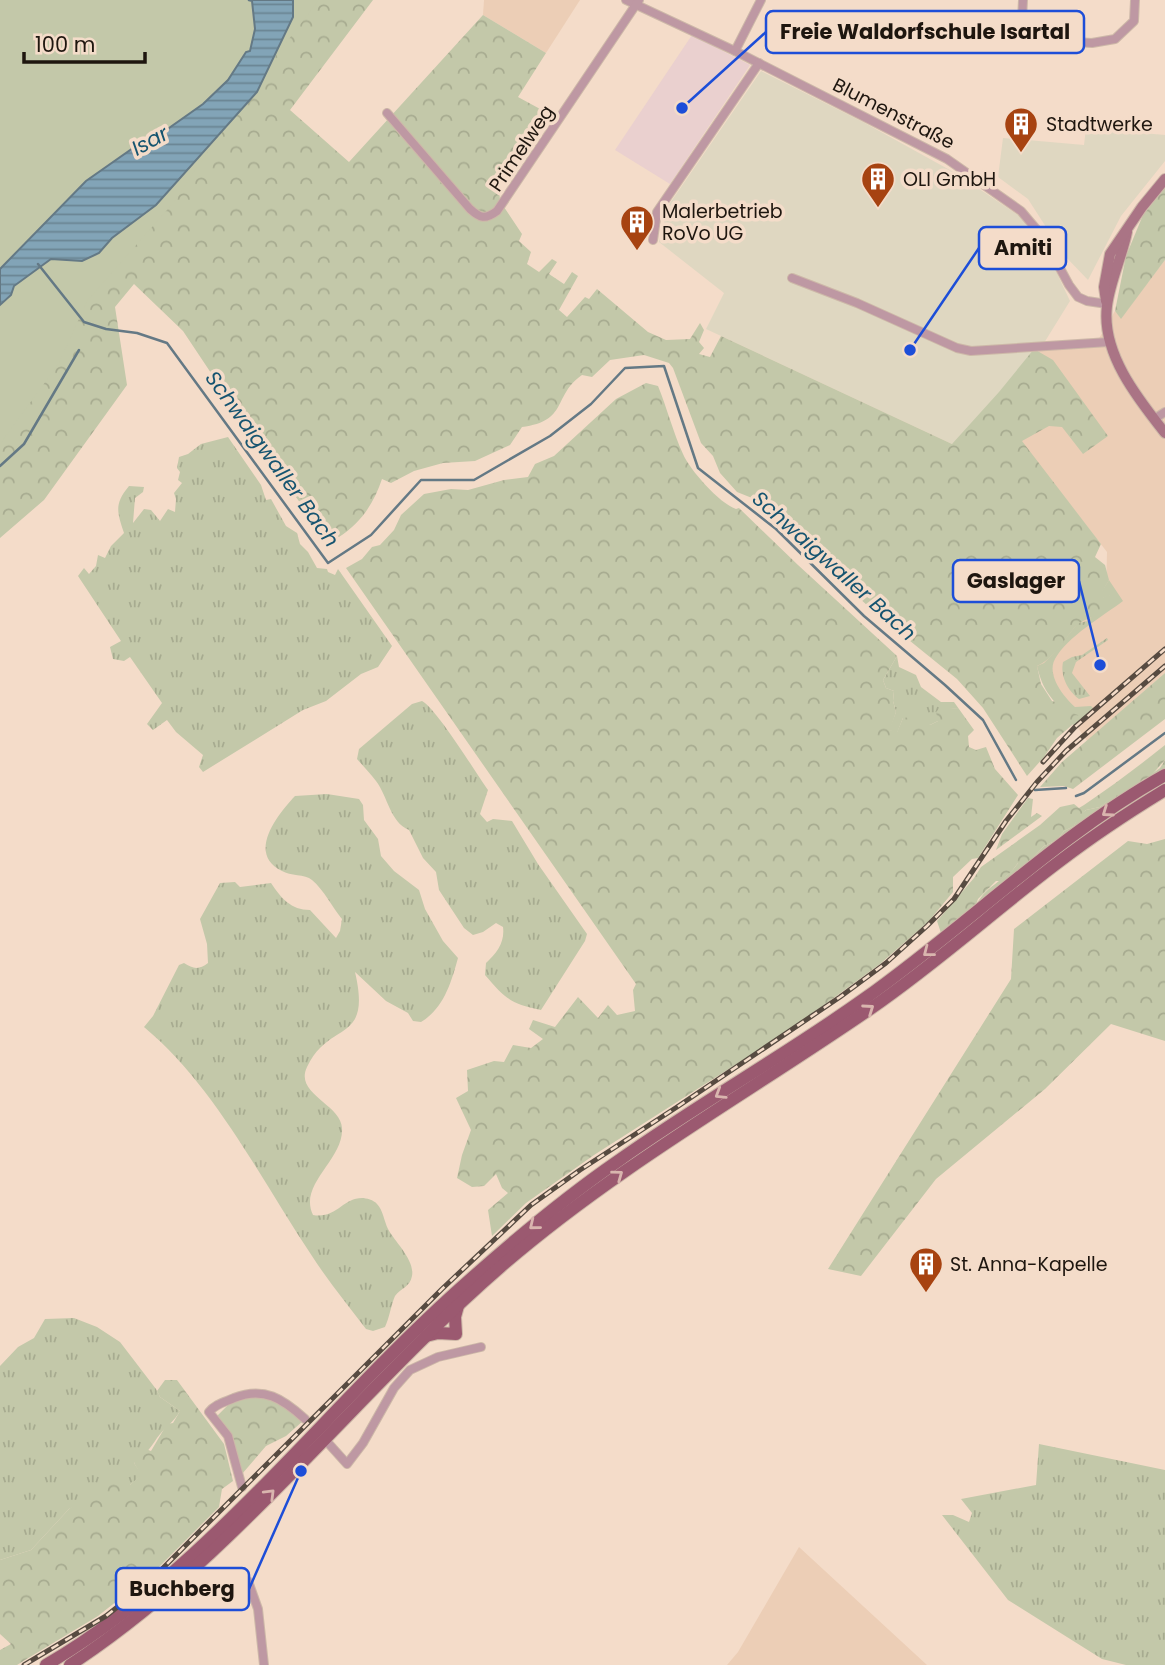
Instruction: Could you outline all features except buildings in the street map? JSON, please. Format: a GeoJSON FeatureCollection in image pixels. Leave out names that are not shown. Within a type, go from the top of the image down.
{"type":"FeatureCollection","features":[{"type":"Feature","properties":{"kind":"main road"},"geometry":{"type":"LineString","coordinates":[[46,1665],[81,1644],[183,1564],[420,1325],[501,1251],[555,1207],[618,1161],[867,997],[924,955],[1047,855],[1114,807],[1165,775]]}},
{"type":"Feature","properties":{"kind":"main road"},"geometry":{"type":"LineString","coordinates":[[70,1665],[136,1618],[191,1572],[425,1336],[507,1261],[626,1169],[873,1007],[950,950],[1059,862],[1119,818],[1165,790]]}},
{"type":"Feature","properties":{"kind":"main road"},"geometry":{"type":"LineString","coordinates":[[425,1336],[438,1333],[456,1334],[455,1317],[459,1304]]}},
{"type":"Feature","properties":{"kind":"main road"},"geometry":{"type":"LineString","coordinates":[[243,1487],[249,1490],[260,1487]]}},
{"type":"Feature","properties":{"kind":"main road"},"geometry":{"type":"LineString","coordinates":[[237,1511],[244,1495],[243,1487]]}},
{"type":"Feature","properties":{"kind":"street","name":"Blumenstraße"},"geometry":{"type":"LineString","coordinates":[[626,0],[638,3],[735,51],[947,159],[1011,202],[1043,237],[1078,298],[1107,304]]}},
{"type":"Feature","properties":{"kind":"street"},"geometry":{"type":"LineString","coordinates":[[735,51],[761,0]]}},
{"type":"Feature","properties":{"kind":"street"},"geometry":{"type":"LineString","coordinates":[[1023,0],[1021,39],[1092,43],[1115,38],[1134,21],[1135,0]]}},
{"type":"Feature","properties":{"kind":"street","name":"Primelweg"},"geometry":{"type":"LineString","coordinates":[[387,113],[470,209],[479,218],[486,218],[497,211],[638,3]]}},
{"type":"Feature","properties":{"kind":"street"},"geometry":{"type":"LineString","coordinates":[[653,240],[657,212],[759,63]]}},
{"type":"Feature","properties":{"kind":"street"},"geometry":{"type":"LineString","coordinates":[[1165,179],[1142,207],[1127,232],[1107,304],[1106,320],[1109,342],[1122,368],[1165,433]]}},
{"type":"Feature","properties":{"kind":"street"},"geometry":{"type":"LineString","coordinates":[[792,278],[963,349],[1004,350],[1109,342]]}},
{"type":"Feature","properties":{"kind":"street"},"geometry":{"type":"LineString","coordinates":[[1154,419],[1165,412]]}},
{"type":"Feature","properties":{"kind":"street"},"geometry":{"type":"LineString","coordinates":[[456,1334],[464,1350]]}},
{"type":"Feature","properties":{"kind":"street"},"geometry":{"type":"LineString","coordinates":[[329,1444],[347,1464],[363,1443],[394,1388],[410,1370],[438,1357],[481,1347]]}},
{"type":"Feature","properties":{"kind":"street"},"geometry":{"type":"LineString","coordinates":[[243,1487],[228,1436],[209,1412],[213,1407],[243,1394],[259,1392],[274,1395],[286,1402],[305,1419]]}},
{"type":"Feature","properties":{"kind":"street"},"geometry":{"type":"LineString","coordinates":[[248,1581],[258,1609],[264,1665]]}},
{"type":"Feature","properties":{"kind":"shaded area"},"geometry":{"type":"Polygon","coordinates":[[[484,0],[580,0],[546,53],[483,15],[484,0]]]}},
{"type":"Feature","properties":{"kind":"shaded area"},"geometry":{"type":"Polygon","coordinates":[[[692,35],[750,65],[670,184],[615,150],[692,35]]]}},
{"type":"Feature","properties":{"kind":"shaded area"},"geometry":{"type":"Polygon","coordinates":[[[761,71],[863,122],[957,174],[1021,217],[1054,267],[1070,301],[1000,414],[952,444],[706,329],[724,293],[659,242],[668,206],[761,71]]]}},
{"type":"Feature","properties":{"kind":"shaded area"},"geometry":{"type":"Polygon","coordinates":[[[1086,128],[1165,135],[1165,161],[1121,216],[1088,280],[1064,255],[1028,199],[998,177],[1003,138],[1084,145],[1086,128]]]}},
{"type":"Feature","properties":{"kind":"shaded area"},"geometry":{"type":"Polygon","coordinates":[[[1165,260],[1165,673],[1087,741],[1032,661],[1106,597],[1107,552],[1000,414],[1040,349],[1094,347],[1115,311],[1121,318],[1165,260]]]}},
{"type":"Feature","properties":{"kind":"shaded area"},"geometry":{"type":"Polygon","coordinates":[[[799,1547],[927,1665],[727,1665],[738,1652],[799,1547]]]}},
{"type":"Feature","properties":{"kind":"green space"},"geometry":{"type":"Polygon","coordinates":[[[0,0],[319,0],[247,93],[174,202],[87,301],[59,363],[0,444],[0,0]]]}},
{"type":"Feature","properties":{"kind":"green space"},"geometry":{"type":"Polygon","coordinates":[[[293,0],[373,0],[290,110],[349,162],[483,15],[546,53],[518,97],[553,116],[545,121],[499,187],[500,201],[522,234],[519,241],[531,252],[527,264],[539,272],[552,259],[557,262],[549,274],[564,284],[572,272],[578,276],[559,310],[567,317],[585,297],[589,299],[597,289],[648,332],[666,340],[690,339],[700,323],[704,330],[699,342],[704,348],[699,354],[710,357],[721,336],[952,444],[1034,349],[1053,360],[1108,436],[1083,454],[1062,427],[1049,426],[1022,441],[1101,544],[1095,557],[1105,565],[1109,580],[1101,594],[1102,598],[1110,594],[1109,602],[1102,612],[1076,626],[1054,654],[1037,666],[1041,684],[1052,701],[1070,706],[1070,712],[1078,715],[1079,719],[1057,738],[1027,776],[983,708],[957,679],[878,615],[800,545],[779,520],[752,498],[737,492],[720,473],[713,456],[701,443],[673,368],[669,363],[644,355],[610,360],[592,377],[582,375],[567,391],[554,413],[537,424],[522,427],[510,445],[475,461],[443,463],[414,471],[391,483],[382,479],[366,512],[339,537],[323,534],[271,463],[183,331],[134,284],[115,307],[127,385],[44,500],[0,538],[0,360],[293,0]]]}},
{"type":"Feature","properties":{"kind":"green space"},"geometry":{"type":"Polygon","coordinates":[[[1165,187],[1165,260],[1121,319],[1115,311],[1126,256],[1143,215],[1165,187]]]}},
{"type":"Feature","properties":{"kind":"green space"},"geometry":{"type":"Polygon","coordinates":[[[646,383],[658,386],[683,454],[706,485],[729,506],[739,508],[897,656],[883,680],[886,688],[894,691],[896,712],[890,730],[897,732],[903,718],[921,716],[930,725],[938,721],[936,712],[941,707],[959,709],[974,730],[968,736],[969,747],[976,750],[986,747],[995,769],[1018,795],[978,858],[972,859],[953,877],[953,892],[928,922],[880,964],[790,1030],[594,1155],[526,1203],[492,1236],[488,1210],[508,1193],[502,1188],[496,1174],[484,1186],[472,1187],[457,1178],[471,1130],[456,1098],[468,1091],[467,1070],[494,1061],[504,1062],[513,1045],[531,1048],[543,1039],[529,1029],[533,1020],[555,1027],[578,997],[598,1018],[608,1005],[617,1015],[635,1011],[633,990],[636,984],[346,568],[362,559],[372,547],[380,545],[394,530],[401,515],[424,494],[451,489],[468,490],[504,480],[528,477],[535,464],[554,456],[616,399],[646,383]]]}},
{"type":"Feature","properties":{"kind":"green space"},"geometry":{"type":"Polygon","coordinates":[[[228,437],[261,485],[266,500],[271,499],[286,526],[297,533],[300,544],[317,568],[327,569],[335,575],[338,569],[392,646],[378,667],[361,674],[326,701],[303,710],[203,772],[199,767],[203,755],[176,732],[167,720],[153,730],[147,724],[162,703],[130,657],[124,661],[113,659],[110,647],[121,641],[78,576],[84,568],[89,574],[96,566],[98,555],[105,558],[111,546],[124,533],[118,508],[129,486],[144,487],[143,492],[135,498],[133,523],[144,509],[151,510],[160,521],[168,509],[175,512],[174,493],[182,483],[178,480],[179,457],[201,444],[228,437]]]}},
{"type":"Feature","properties":{"kind":"green space"},"geometry":{"type":"Polygon","coordinates":[[[1109,580],[1123,601],[1068,643],[1053,665],[1054,679],[1071,703],[1075,707],[1091,706],[1094,709],[1075,727],[1048,693],[1037,666],[1052,655],[1078,623],[1088,621],[1110,595],[1101,599],[1100,594],[1109,580]]]}},
{"type":"Feature","properties":{"kind":"green space"},"geometry":{"type":"Polygon","coordinates":[[[1107,638],[1108,640],[1076,662],[1072,673],[1090,696],[1079,699],[1066,683],[1063,662],[1082,655],[1107,638]]]}},
{"type":"Feature","properties":{"kind":"green space"},"geometry":{"type":"Polygon","coordinates":[[[897,656],[899,667],[916,675],[921,687],[941,702],[954,702],[959,709],[941,708],[938,721],[930,725],[903,718],[897,733],[889,730],[896,712],[894,691],[886,688],[883,680],[897,656]]]}},
{"type":"Feature","properties":{"kind":"green space"},"geometry":{"type":"Polygon","coordinates":[[[1165,673],[1165,719],[1073,789],[1064,786],[1040,787],[1062,762],[1165,673]]]}},
{"type":"Feature","properties":{"kind":"green space"},"geometry":{"type":"Polygon","coordinates":[[[422,701],[446,728],[488,790],[480,814],[487,822],[493,819],[512,821],[538,864],[587,934],[541,1010],[509,999],[485,975],[486,963],[501,942],[503,927],[496,923],[473,935],[464,928],[439,890],[436,872],[423,858],[409,830],[393,815],[376,781],[357,759],[359,749],[412,704],[422,701]]]}},
{"type":"Feature","properties":{"kind":"green space"},"geometry":{"type":"Polygon","coordinates":[[[1165,745],[1165,760],[1149,778],[1142,780],[1140,785],[1123,795],[1114,796],[1100,807],[1086,810],[1074,826],[1064,831],[1057,840],[1044,846],[1028,863],[1018,863],[1000,881],[996,881],[978,899],[974,910],[942,936],[937,921],[981,867],[1040,825],[1060,807],[1074,804],[1079,808],[1165,745]]]}},
{"type":"Feature","properties":{"kind":"green space"},"geometry":{"type":"Polygon","coordinates":[[[1165,760],[1165,768],[974,910],[983,894],[1018,863],[1028,863],[1044,846],[1057,840],[1064,831],[1074,826],[1078,816],[1086,810],[1100,807],[1114,795],[1123,795],[1160,768],[1165,760]]]}},
{"type":"Feature","properties":{"kind":"green space"},"geometry":{"type":"Polygon","coordinates":[[[327,794],[359,799],[363,805],[364,820],[378,839],[381,856],[394,871],[419,890],[425,909],[443,941],[458,958],[441,1002],[436,1010],[421,1022],[413,1021],[408,1013],[386,1001],[355,972],[359,995],[358,1011],[353,1021],[316,1052],[307,1067],[307,1085],[334,1112],[342,1128],[336,1151],[311,1193],[313,1215],[328,1214],[355,1199],[372,1200],[379,1206],[388,1229],[404,1251],[412,1270],[411,1280],[395,1296],[385,1327],[373,1331],[366,1329],[318,1265],[215,1105],[170,1051],[144,1027],[153,1016],[179,965],[184,963],[196,968],[208,963],[207,944],[200,919],[220,883],[235,882],[240,887],[271,883],[287,902],[297,908],[310,910],[336,938],[342,919],[316,884],[309,878],[285,873],[272,864],[266,855],[266,845],[274,823],[295,796],[327,794]]]}},
{"type":"Feature","properties":{"kind":"green space"},"geometry":{"type":"Polygon","coordinates":[[[1028,798],[1033,799],[1031,817],[1037,813],[1042,816],[996,850],[1002,834],[1028,798]]]}},
{"type":"Feature","properties":{"kind":"green space"},"geometry":{"type":"Polygon","coordinates":[[[1165,839],[1165,1041],[1111,1024],[1045,1089],[936,1179],[861,1276],[828,1269],[1011,979],[1014,929],[1128,841],[1147,844],[1165,839]]]}},
{"type":"Feature","properties":{"kind":"green space"},"geometry":{"type":"Polygon","coordinates":[[[74,1318],[97,1327],[120,1342],[160,1397],[180,1411],[147,1452],[134,1463],[142,1475],[130,1485],[118,1486],[69,1509],[31,1550],[0,1560],[0,1366],[18,1347],[34,1338],[45,1319],[74,1318]]]}},
{"type":"Feature","properties":{"kind":"green space"},"geometry":{"type":"Polygon","coordinates":[[[165,1380],[177,1380],[224,1444],[233,1481],[222,1489],[219,1507],[156,1570],[98,1616],[17,1665],[0,1665],[0,1650],[11,1644],[0,1634],[0,1560],[31,1550],[69,1509],[105,1482],[118,1485],[122,1478],[130,1485],[141,1475],[134,1463],[143,1448],[151,1451],[167,1424],[173,1423],[180,1411],[160,1397],[157,1391],[165,1380]]]}},
{"type":"Feature","properties":{"kind":"green space"},"geometry":{"type":"Polygon","coordinates":[[[246,1396],[271,1400],[303,1421],[286,1436],[266,1446],[242,1474],[231,1435],[216,1417],[230,1403],[246,1396]]]}},
{"type":"Feature","properties":{"kind":"green space"},"geometry":{"type":"Polygon","coordinates":[[[1039,1444],[1165,1470],[1165,1665],[1126,1665],[1102,1659],[1008,1600],[942,1515],[953,1515],[969,1522],[972,1513],[961,1499],[1036,1485],[1039,1444]]]}},
{"type":"Feature","properties":{"kind":"water","name":"Isar"},"geometry":{"type":"Polygon","coordinates":[[[248,0],[293,0],[293,17],[257,92],[156,205],[112,238],[99,253],[82,261],[51,259],[14,286],[11,295],[0,305],[0,269],[86,181],[203,104],[228,80],[246,52],[250,51],[255,29],[252,1],[248,0]]]}},
{"type":"Feature","properties":{"kind":"waterway","name":"Schwaigwaller Bach"},"geometry":{"type":"LineString","coordinates":[[38,264],[84,322],[106,329],[137,333],[167,343],[328,563],[371,535],[421,480],[474,480],[550,436],[591,404],[625,368],[664,366],[698,468],[776,529],[864,616],[983,720],[1016,780]]}},
{"type":"Feature","properties":{"kind":"waterway"},"geometry":{"type":"LineString","coordinates":[[0,466],[24,444],[79,350]]}},
{"type":"Feature","properties":{"kind":"waterway","name":"Schwaigwaller Bach"},"geometry":{"type":"LineString","coordinates":[[1076,796],[1084,793],[1165,733]]}},
{"type":"Feature","properties":{"kind":"waterway","name":"Schwaigwaller Bach"},"geometry":{"type":"LineString","coordinates":[[1035,790],[1066,788]]}},
{"type":"Feature","properties":{"kind":"railway"},"geometry":{"type":"LineString","coordinates":[[1043,762],[1075,727],[1165,649]]}},
{"type":"Feature","properties":{"kind":"railway"},"geometry":{"type":"LineString","coordinates":[[24,1665],[106,1616],[149,1582],[442,1289],[531,1205],[840,997],[886,963],[954,899],[1006,821],[1066,751],[1165,666]]}},
{"type":"Feature","properties":{"kind":"place","name":"Freie Waldorfschule Isartal"},"geometry":{"type":"Point","coordinates":[682,108]}},
{"type":"Feature","properties":{"kind":"place","name":"Stadtwerke"},"geometry":{"type":"Point","coordinates":[1021,154]}},
{"type":"Feature","properties":{"kind":"place","name":"OLI GmbH"},"geometry":{"type":"Point","coordinates":[878,209]}},
{"type":"Feature","properties":{"kind":"place","name":"Malerbetrieb RoVo UG"},"geometry":{"type":"Point","coordinates":[637,252]}},
{"type":"Feature","properties":{"kind":"place","name":"Amiti"},"geometry":{"type":"Point","coordinates":[910,350]}},
{"type":"Feature","properties":{"kind":"place","name":"Gaslager"},"geometry":{"type":"Point","coordinates":[1100,665]}},
{"type":"Feature","properties":{"kind":"place","name":"St. Anna-Kapelle"},"geometry":{"type":"Point","coordinates":[926,1294]}},
{"type":"Feature","properties":{"kind":"place","name":"Buchberg"},"geometry":{"type":"Point","coordinates":[301,1471]}}]}
